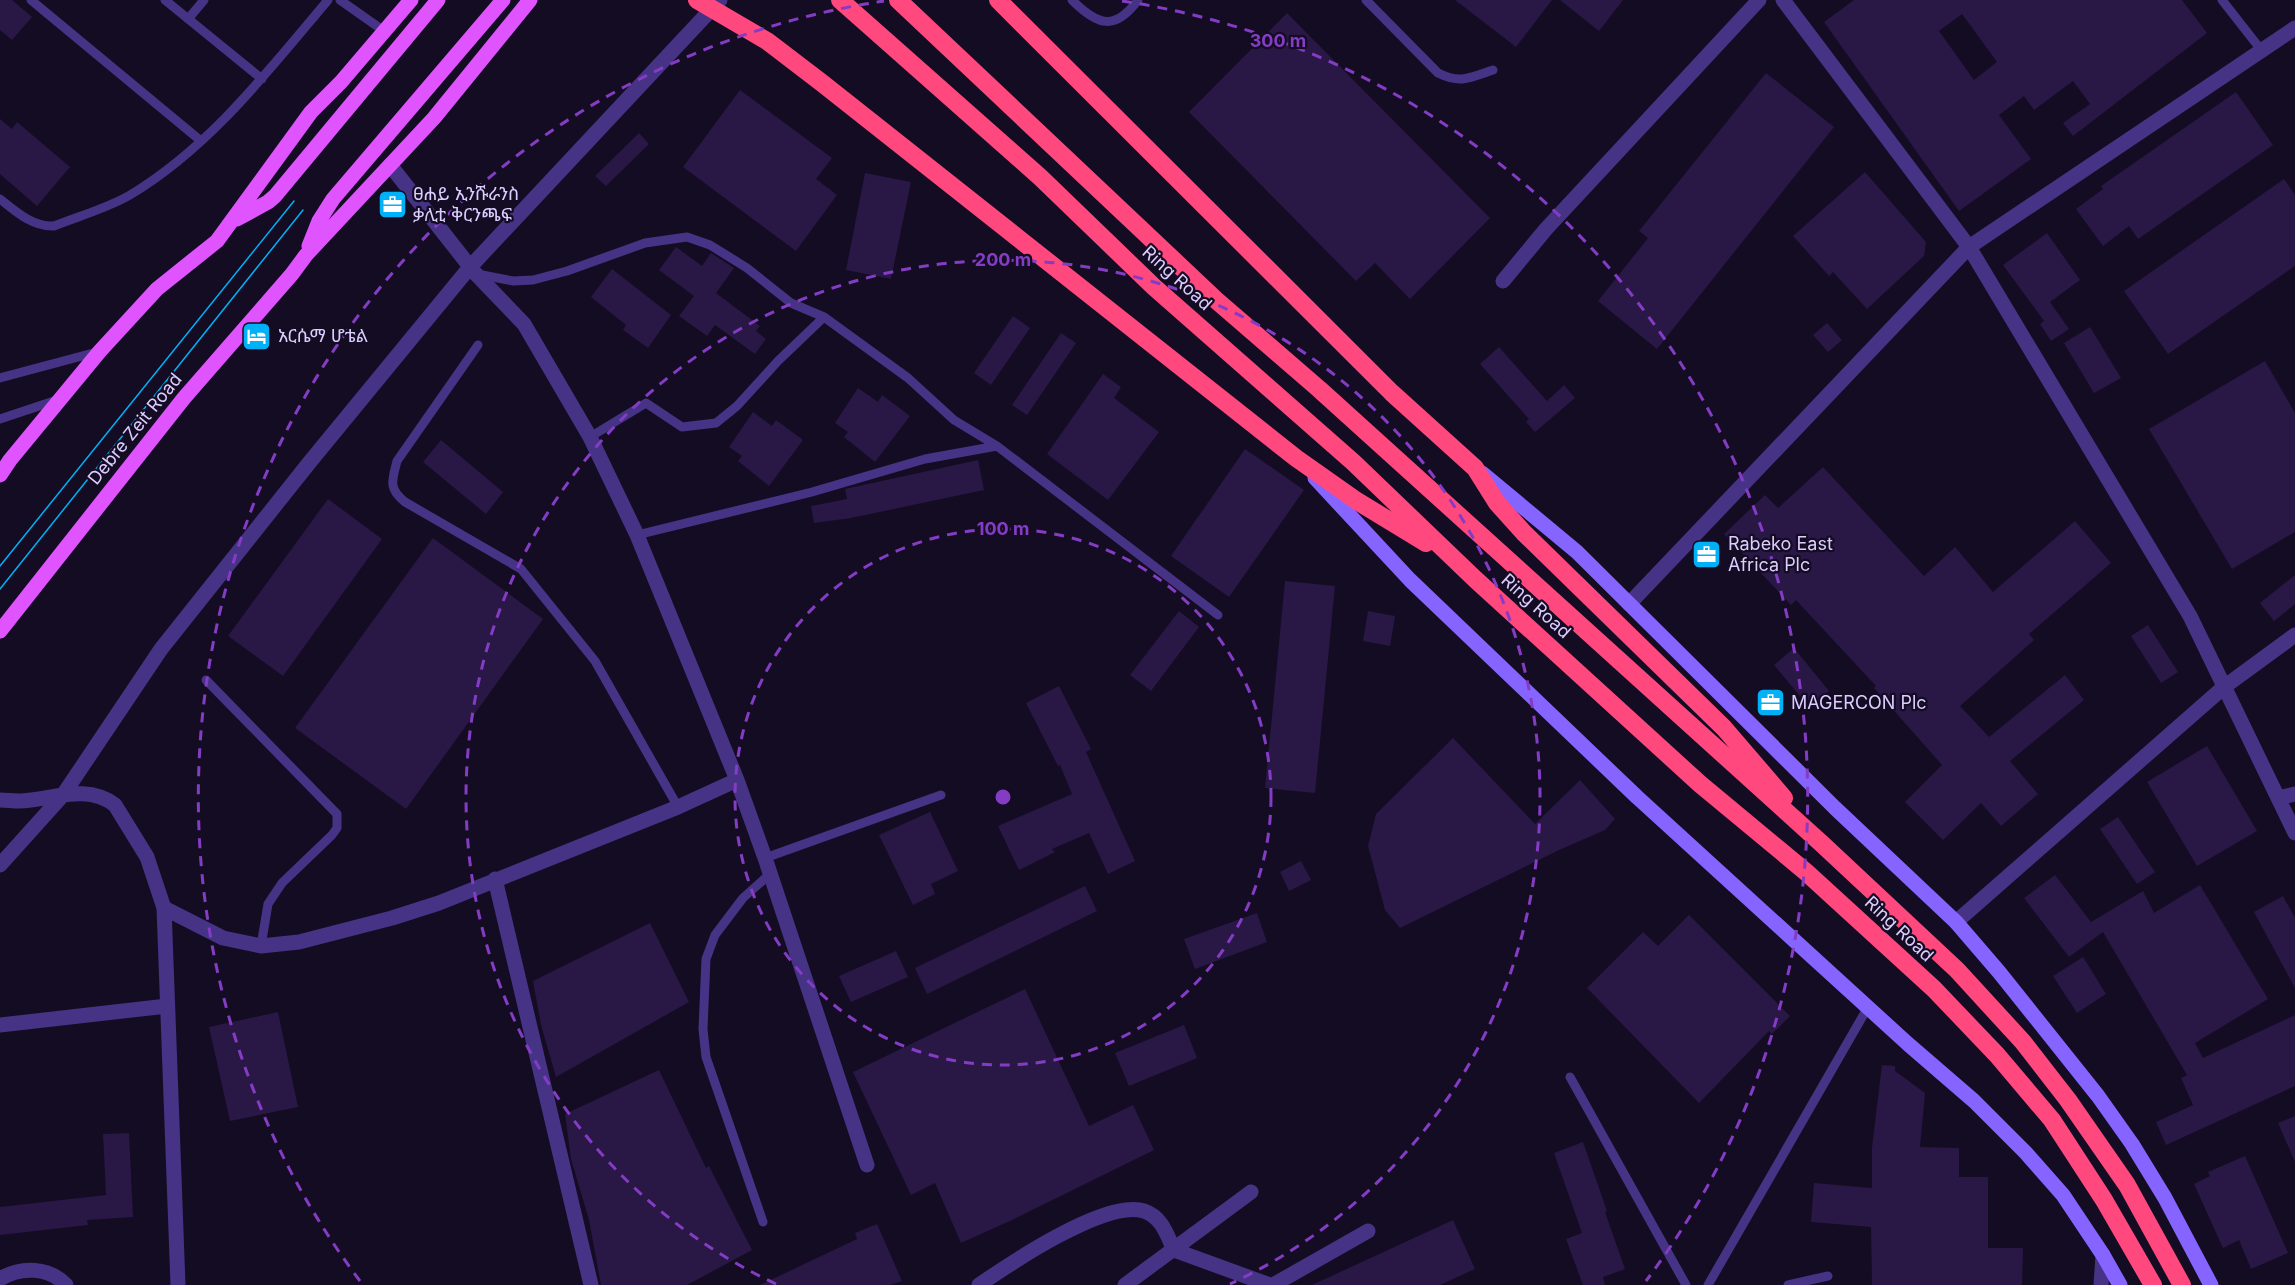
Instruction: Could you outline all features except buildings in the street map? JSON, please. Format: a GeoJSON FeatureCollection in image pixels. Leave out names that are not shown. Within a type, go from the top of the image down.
{"type":"FeatureCollection","features":[{"type":"Feature","properties":{"kind":"highway","name":"Ring Road"},"geometry":{"type":"LineString","coordinates":[[840,0],[1040,177],[1154,287],[1353,462],[1700,784],[1815,880],[1934,989],[1997,1055],[2052,1120],[2104,1200],[2153,1285]]}},
{"type":"Feature","properties":{"kind":"highway","name":"Ring Road"},"geometry":{"type":"LineString","coordinates":[[898,0],[1216,300],[1319,389],[1821,843],[1957,970],[2023,1042],[2068,1100],[2127,1185],[2182,1285]]}},
{"type":"Feature","properties":{"kind":"highway"},"geometry":{"type":"LineString","coordinates":[[998,0],[1392,393],[1475,468],[1497,503],[1524,533],[1724,728],[1821,843]]}},
{"type":"Feature","properties":{"kind":"highway"},"geometry":{"type":"LineString","coordinates":[[710,2],[767,41],[822,83],[1296,458],[1357,501],[1458,561]]}},
{"type":"Feature","properties":{"kind":"main road"},"geometry":{"type":"LineString","coordinates":[[0,474],[99,351],[157,289],[217,241],[311,112],[341,82],[411,0]]}},
{"type":"Feature","properties":{"kind":"main road"},"geometry":{"type":"LineString","coordinates":[[231,222],[275,196],[438,0]]}},
{"type":"Feature","properties":{"kind":"main road"},"geometry":{"type":"LineString","coordinates":[[306,255],[319,221],[333,199],[503,0]]}},
{"type":"Feature","properties":{"kind":"main road"},"geometry":{"type":"LineString","coordinates":[[306,255],[434,118],[530,0]]}},
{"type":"Feature","properties":{"kind":"main road","name":"Debre Zeit Road"},"geometry":{"type":"LineString","coordinates":[[0,631],[184,398],[306,255]]}},
{"type":"Feature","properties":{"kind":"street"},"geometry":{"type":"LineString","coordinates":[[1503,281],[1546,229],[1759,0]]}},
{"type":"Feature","properties":{"kind":"street"},"geometry":{"type":"LineString","coordinates":[[1783,0],[1969,247],[2190,616],[2295,833]]}},
{"type":"Feature","properties":{"kind":"street"},"geometry":{"type":"LineString","coordinates":[[0,865],[63,795],[161,649],[309,463],[472,270],[710,2]]}},
{"type":"Feature","properties":{"kind":"street"},"geometry":{"type":"LineString","coordinates":[[1629,604],[1969,247],[2295,28]]}},
{"type":"Feature","properties":{"kind":"street"},"geometry":{"type":"LineString","coordinates":[[390,165],[472,270],[524,324],[590,437],[637,535],[737,780],[867,1165]]}},
{"type":"Feature","properties":{"kind":"street"},"geometry":{"type":"LineString","coordinates":[[1296,458],[1410,580],[1637,797],[1974,1101],[2026,1153],[2062,1195],[2103,1255],[2120,1285]]}},
{"type":"Feature","properties":{"kind":"street"},"geometry":{"type":"LineString","coordinates":[[1475,468],[1577,552],[1835,808],[1956,922],[2098,1096],[2132,1144],[2165,1198],[2211,1285]]}},
{"type":"Feature","properties":{"kind":"street"},"geometry":{"type":"LineString","coordinates":[[1956,922],[2224,687],[2295,635]]}},
{"type":"Feature","properties":{"kind":"street"},"geometry":{"type":"LineString","coordinates":[[164,908],[223,938],[261,946],[299,942],[392,918],[439,903],[678,807],[737,780]]}},
{"type":"Feature","properties":{"kind":"street"},"geometry":{"type":"LineString","coordinates":[[0,800],[19,801],[84,793],[108,800],[115,806],[147,857],[164,908],[178,1285]]}},
{"type":"Feature","properties":{"kind":"street"},"geometry":{"type":"LineString","coordinates":[[2278,798],[2295,794]]}},
{"type":"Feature","properties":{"kind":"street"},"geometry":{"type":"LineString","coordinates":[[495,879],[591,1285]]}},
{"type":"Feature","properties":{"kind":"street"},"geometry":{"type":"LineString","coordinates":[[0,1026],[167,1006]]}},
{"type":"Feature","properties":{"kind":"street"},"geometry":{"type":"LineString","coordinates":[[1125,1285],[1251,1192]]}},
{"type":"Feature","properties":{"kind":"street"},"geometry":{"type":"LineString","coordinates":[[979,1285],[1016,1260],[1083,1223],[1130,1209],[1146,1211],[1162,1223],[1174,1250],[1271,1285],[1368,1231]]}},
{"type":"Feature","properties":{"kind":"street"},"geometry":{"type":"LineString","coordinates":[[2101,1285],[2103,1255]]}},
{"type":"Feature","properties":{"kind":"street"},"geometry":{"type":"LineString","coordinates":[[0,1279],[9,1274],[28,1270],[50,1273],[66,1285]]}},
{"type":"Feature","properties":{"kind":"lane"},"geometry":{"type":"LineString","coordinates":[[31,0],[201,141]]}},
{"type":"Feature","properties":{"kind":"lane"},"geometry":{"type":"LineString","coordinates":[[165,0],[262,79]]}},
{"type":"Feature","properties":{"kind":"lane"},"geometry":{"type":"LineString","coordinates":[[188,19],[204,0]]}},
{"type":"Feature","properties":{"kind":"lane"},"geometry":{"type":"LineString","coordinates":[[0,199],[35,224],[54,226],[129,196],[167,171],[201,141],[262,79],[328,0]]}},
{"type":"Feature","properties":{"kind":"lane"},"geometry":{"type":"LineString","coordinates":[[340,0],[384,31]]}},
{"type":"Feature","properties":{"kind":"lane"},"geometry":{"type":"LineString","coordinates":[[1072,0],[1098,21],[1117,21],[1130,11],[1138,0]]}},
{"type":"Feature","properties":{"kind":"lane"},"geometry":{"type":"LineString","coordinates":[[1366,0],[1438,73],[1452,80],[1467,79],[1493,70]]}},
{"type":"Feature","properties":{"kind":"lane"},"geometry":{"type":"LineString","coordinates":[[2222,0],[2262,51]]}},
{"type":"Feature","properties":{"kind":"lane"},"geometry":{"type":"LineString","coordinates":[[472,270],[513,281],[533,280],[567,271],[645,243],[687,237],[710,245],[747,268],[791,303],[824,317],[908,378],[954,420],[997,446],[1218,615]]}},
{"type":"Feature","properties":{"kind":"lane"},"geometry":{"type":"LineString","coordinates":[[590,437],[646,403],[682,427],[716,423],[737,406],[778,361],[824,317]]}},
{"type":"Feature","properties":{"kind":"lane"},"geometry":{"type":"LineString","coordinates":[[478,345],[397,461],[392,482],[395,494],[521,569],[595,661],[678,807]]}},
{"type":"Feature","properties":{"kind":"lane"},"geometry":{"type":"LineString","coordinates":[[0,378],[99,351]]}},
{"type":"Feature","properties":{"kind":"lane"},"geometry":{"type":"LineString","coordinates":[[0,419],[63,398]]}},
{"type":"Feature","properties":{"kind":"lane"},"geometry":{"type":"LineString","coordinates":[[637,535],[812,492],[925,459],[997,446]]}},
{"type":"Feature","properties":{"kind":"lane"},"geometry":{"type":"LineString","coordinates":[[206,681],[337,814],[337,828],[332,835],[282,883],[268,904],[261,946]]}},
{"type":"Feature","properties":{"kind":"lane"},"geometry":{"type":"LineString","coordinates":[[765,858],[941,795]]}},
{"type":"Feature","properties":{"kind":"lane"},"geometry":{"type":"LineString","coordinates":[[763,1222],[706,1057],[703,1029],[706,959],[715,935],[743,898],[770,874]]}},
{"type":"Feature","properties":{"kind":"lane"},"geometry":{"type":"LineString","coordinates":[[1708,1285],[1868,1007]]}},
{"type":"Feature","properties":{"kind":"lane"},"geometry":{"type":"LineString","coordinates":[[1570,1077],[1686,1285]]}},
{"type":"Feature","properties":{"kind":"lane"},"geometry":{"type":"LineString","coordinates":[[1788,1285],[1828,1276]]}},
{"type":"Feature","properties":{"kind":"tram line"},"geometry":{"type":"LineString","coordinates":[[0,566],[294,201]]}},
{"type":"Feature","properties":{"kind":"tram line"},"geometry":{"type":"LineString","coordinates":[[0,589],[303,210]]}},
{"type":"Feature","properties":{"kind":"place","name":"ፀሐይ ኢንሹራንስ ቃሊቲ ቅርንጫፍ"},"geometry":{"type":"Point","coordinates":[392,204]}},
{"type":"Feature","properties":{"kind":"place","name":"አርሴማ ሆቴል"},"geometry":{"type":"Point","coordinates":[257,336]}},
{"type":"Feature","properties":{"kind":"place","name":"Rabeko East Africa Plc"},"geometry":{"type":"Point","coordinates":[1707,554]}},
{"type":"Feature","properties":{"kind":"place","name":"MAGERCON Plc"},"geometry":{"type":"Point","coordinates":[1770,703]}}]}
